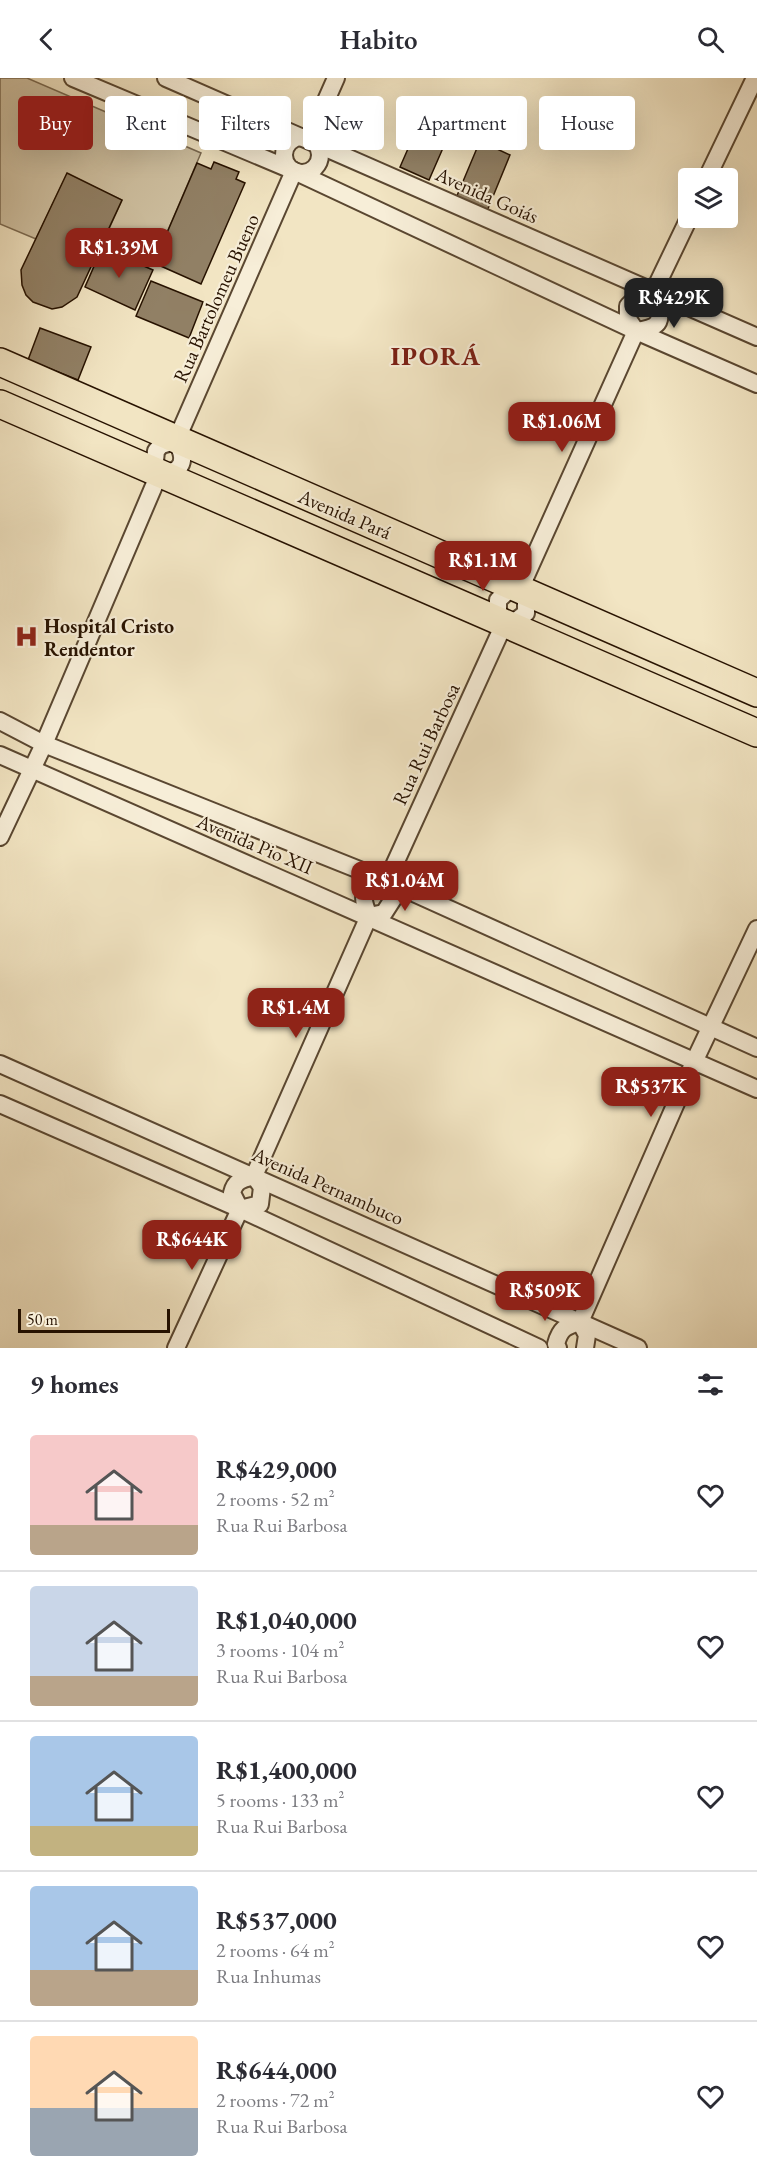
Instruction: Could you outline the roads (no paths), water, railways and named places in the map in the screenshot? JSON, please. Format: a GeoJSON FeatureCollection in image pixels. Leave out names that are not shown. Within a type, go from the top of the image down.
{"type":"FeatureCollection","features":[{"type":"Feature","properties":{"kind":"main road","name":"Avenida Pará"},"geometry":{"type":"LineString","coordinates":[[0,362],[176,441],[757,693]]}},
{"type":"Feature","properties":{"kind":"main road","name":"Avenida Pará"},"geometry":{"type":"LineString","coordinates":[[0,404],[757,733]]}},
{"type":"Feature","properties":{"kind":"street"},"geometry":{"type":"LineString","coordinates":[[73,78],[294,171],[636,331],[757,384]]}},
{"type":"Feature","properties":{"kind":"street","name":"Avenida Goiás"},"geometry":{"type":"LineString","coordinates":[[166,78],[303,136]]}},
{"type":"Feature","properties":{"kind":"street"},"geometry":{"type":"LineString","coordinates":[[328,96],[336,78]]}},
{"type":"Feature","properties":{"kind":"street"},"geometry":{"type":"LineString","coordinates":[[712,168],[755,78]]}},
{"type":"Feature","properties":{"kind":"street"},"geometry":{"type":"LineString","coordinates":[[303,138],[292,141],[285,151],[286,163],[294,171],[310,171],[318,163],[318,150]]}},
{"type":"Feature","properties":{"kind":"street","name":"Avenida Goiás"},"geometry":{"type":"LineString","coordinates":[[334,150],[757,337]]}},
{"type":"Feature","properties":{"kind":"street","name":"Rua Bartolomeu Bueno"},"geometry":{"type":"LineString","coordinates":[[176,441],[294,171]]}},
{"type":"Feature","properties":{"kind":"street"},"geometry":{"type":"LineString","coordinates":[[636,331],[651,328],[660,319],[661,312],[654,291],[684,228]]}},
{"type":"Feature","properties":{"kind":"street"},"geometry":{"type":"LineString","coordinates":[[636,331],[628,319],[628,306],[637,297],[654,291]]}},
{"type":"Feature","properties":{"kind":"street","name":"Rua Rui Barbosa"},"geometry":{"type":"LineString","coordinates":[[520,589],[636,331]]}},
{"type":"Feature","properties":{"kind":"street","name":"Rua Bartolomeu Bueno"},"geometry":{"type":"LineString","coordinates":[[159,474],[176,471],[182,464],[183,453],[176,441]]}},
{"type":"Feature","properties":{"kind":"street","name":"Rua Bartolomeu Bueno"},"geometry":{"type":"LineString","coordinates":[[0,837],[30,769],[44,744],[159,474],[155,461],[156,451],[161,444],[176,441]]}},
{"type":"Feature","properties":{"kind":"street","name":"Rua Rui Barbosa"},"geometry":{"type":"LineString","coordinates":[[504,624],[498,611],[498,600],[507,592],[520,589]]}},
{"type":"Feature","properties":{"kind":"street","name":"Rua Rui Barbosa"},"geometry":{"type":"LineString","coordinates":[[369,916],[384,913],[393,899],[387,881],[504,624],[517,620],[526,613],[526,601],[520,589]]}},
{"type":"Feature","properties":{"kind":"street","name":"Avenida Pio XII"},"geometry":{"type":"LineString","coordinates":[[0,721],[44,744],[387,881],[757,1048]]}},
{"type":"Feature","properties":{"kind":"street","name":"Avenida Pio XII"},"geometry":{"type":"LineString","coordinates":[[0,755],[757,1089]]}},
{"type":"Feature","properties":{"kind":"street"},"geometry":{"type":"LineString","coordinates":[[254,1176],[369,916],[363,903],[365,890],[369,885],[387,881]]}},
{"type":"Feature","properties":{"kind":"street"},"geometry":{"type":"LineString","coordinates":[[580,1322],[694,1062],[757,929]]}},
{"type":"Feature","properties":{"kind":"street","name":"Avenida Pernambuco"},"geometry":{"type":"LineString","coordinates":[[0,1064],[638,1348]]}},
{"type":"Feature","properties":{"kind":"street"},"geometry":{"type":"LineString","coordinates":[[0,1104],[240,1209],[539,1348]]}},
{"type":"Feature","properties":{"kind":"street"},"geometry":{"type":"LineString","coordinates":[[240,1209],[260,1204],[262,1187],[254,1176]]}},
{"type":"Feature","properties":{"kind":"street"},"geometry":{"type":"LineString","coordinates":[[240,1209],[232,1193],[234,1186],[239,1180],[254,1176]]}},
{"type":"Feature","properties":{"kind":"street"},"geometry":{"type":"LineString","coordinates":[[176,1348],[240,1209]]}},
{"type":"Feature","properties":{"kind":"street"},"geometry":{"type":"LineString","coordinates":[[558,1348],[556,1344],[559,1331],[567,1325],[580,1322]]}},
{"type":"Feature","properties":{"kind":"street"},"geometry":{"type":"LineString","coordinates":[[580,1322],[587,1335],[585,1348]]}},
{"type":"Feature","properties":{"kind":"place","name":"Hospital Cristo Rendentor"},"geometry":{"type":"Point","coordinates":[26,637]}},
{"type":"Feature","properties":{"kind":"district","name":"IPORÁ"},"geometry":{"type":"Point","coordinates":[436,356]}}]}
